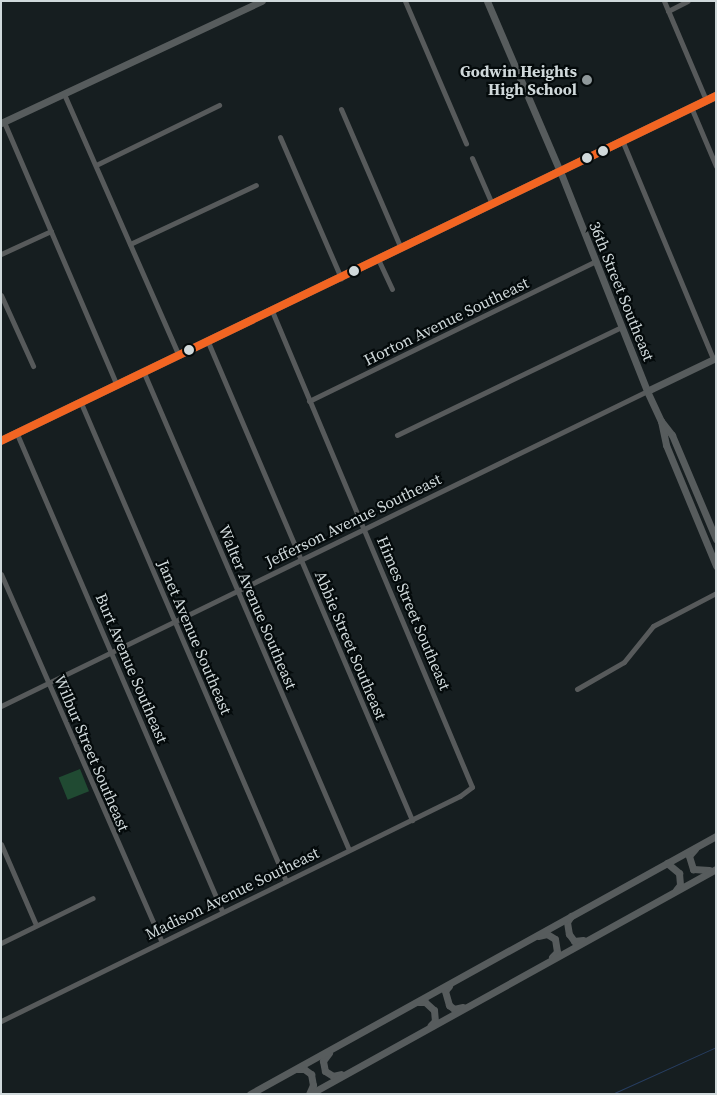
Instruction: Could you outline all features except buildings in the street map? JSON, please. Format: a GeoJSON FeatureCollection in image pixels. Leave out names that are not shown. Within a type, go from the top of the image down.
{"type":"FeatureCollection","features":[{"type":"Feature","properties":{"kind":"main road"},"geometry":{"type":"LineString","coordinates":[[1,441],[272,312],[560,170],[716,96]]}},
{"type":"Feature","properties":{"kind":"street"},"geometry":{"type":"LineString","coordinates":[[117,386],[2,122],[262,1]]}},
{"type":"Feature","properties":{"kind":"street"},"geometry":{"type":"LineString","coordinates":[[405,1],[466,143]]}},
{"type":"Feature","properties":{"kind":"street","name":"36th Street Southeast"},"geometry":{"type":"LineString","coordinates":[[487,1],[560,170],[594,262],[661,421],[666,445],[716,566]]}},
{"type":"Feature","properties":{"kind":"street"},"geometry":{"type":"LineString","coordinates":[[664,1],[706,100]]}},
{"type":"Feature","properties":{"kind":"street"},"geometry":{"type":"LineString","coordinates":[[668,11],[688,1]]}},
{"type":"Feature","properties":{"kind":"street"},"geometry":{"type":"LineString","coordinates":[[64,94],[179,356]]}},
{"type":"Feature","properties":{"kind":"street"},"geometry":{"type":"LineString","coordinates":[[96,165],[219,106]]}},
{"type":"Feature","properties":{"kind":"street"},"geometry":{"type":"LineString","coordinates":[[691,107],[716,166]]}},
{"type":"Feature","properties":{"kind":"street"},"geometry":{"type":"LineString","coordinates":[[341,108],[401,248]]}},
{"type":"Feature","properties":{"kind":"street"},"geometry":{"type":"LineString","coordinates":[[280,137],[341,278]]}},
{"type":"Feature","properties":{"kind":"street"},"geometry":{"type":"LineString","coordinates":[[622,140],[714,359]]}},
{"type":"Feature","properties":{"kind":"street"},"geometry":{"type":"LineString","coordinates":[[472,158],[492,204]]}},
{"type":"Feature","properties":{"kind":"street"},"geometry":{"type":"LineString","coordinates":[[130,244],[256,185]]}},
{"type":"Feature","properties":{"kind":"street"},"geometry":{"type":"LineString","coordinates":[[1,254],[51,231]]}},
{"type":"Feature","properties":{"kind":"street"},"geometry":{"type":"LineString","coordinates":[[378,259],[392,289]]}},
{"type":"Feature","properties":{"kind":"street","name":"Horton Avenue Southeast"},"geometry":{"type":"LineString","coordinates":[[309,402],[594,262]]}},
{"type":"Feature","properties":{"kind":"street"},"geometry":{"type":"LineString","coordinates":[[1,295],[33,366]]}},
{"type":"Feature","properties":{"kind":"street","name":"Himes Street Southeast"},"geometry":{"type":"LineString","coordinates":[[272,312],[472,786]]}},
{"type":"Feature","properties":{"kind":"street"},"geometry":{"type":"LineString","coordinates":[[397,436],[621,327]]}},
{"type":"Feature","properties":{"kind":"street","name":"Abbie Street Southeast"},"geometry":{"type":"LineString","coordinates":[[208,342],[412,820]]}},
{"type":"Feature","properties":{"kind":"street","name":"Jefferson Avenue Southeast"},"geometry":{"type":"LineString","coordinates":[[1,706],[47,681],[238,591],[714,359]]}},
{"type":"Feature","properties":{"kind":"street","name":"Walter Avenue Southeast"},"geometry":{"type":"LineString","coordinates":[[144,373],[349,850]]}},
{"type":"Feature","properties":{"kind":"street","name":"Janet Avenue Southeast"},"geometry":{"type":"LineString","coordinates":[[81,403],[286,881]]}},
{"type":"Feature","properties":{"kind":"street","name":"36th Street Southeast"},"geometry":{"type":"LineString","coordinates":[[661,421],[672,435],[716,540]]}},
{"type":"Feature","properties":{"kind":"street","name":"Burt Avenue Southeast"},"geometry":{"type":"LineString","coordinates":[[17,434],[222,911]]}},
{"type":"Feature","properties":{"kind":"street","name":"Wilbur Street Southeast"},"geometry":{"type":"LineString","coordinates":[[1,574],[160,941]]}},
{"type":"Feature","properties":{"kind":"street"},"geometry":{"type":"LineString","coordinates":[[577,689],[624,662],[646,633],[662,619],[716,593]]}},
{"type":"Feature","properties":{"kind":"street","name":"Madison Avenue Southeast"},"geometry":{"type":"LineString","coordinates":[[1,1021],[160,941],[412,820],[467,792],[472,786]]}},
{"type":"Feature","properties":{"kind":"street"},"geometry":{"type":"LineString","coordinates":[[250,1094],[716,836]]}},
{"type":"Feature","properties":{"kind":"street"},"geometry":{"type":"LineString","coordinates":[[1,844],[36,925]]}},
{"type":"Feature","properties":{"kind":"street"},"geometry":{"type":"LineString","coordinates":[[699,845],[690,856],[694,869],[698,872],[715,869]]}},
{"type":"Feature","properties":{"kind":"street"},"geometry":{"type":"LineString","coordinates":[[667,863],[679,873],[680,879],[674,892]]}},
{"type":"Feature","properties":{"kind":"street"},"geometry":{"type":"LineString","coordinates":[[309,1094],[715,869]]}},
{"type":"Feature","properties":{"kind":"street"},"geometry":{"type":"LineString","coordinates":[[1,942],[93,898]]}},
{"type":"Feature","properties":{"kind":"street"},"geometry":{"type":"LineString","coordinates":[[571,916],[567,922],[569,934],[574,940],[585,940]]}},
{"type":"Feature","properties":{"kind":"street"},"geometry":{"type":"LineString","coordinates":[[530,939],[547,934],[555,939],[557,952],[544,964]]}},
{"type":"Feature","properties":{"kind":"street"},"geometry":{"type":"LineString","coordinates":[[450,984],[445,991],[449,1005],[454,1009],[468,1006]]}},
{"type":"Feature","properties":{"kind":"street"},"geometry":{"type":"LineString","coordinates":[[416,1002],[425,1002],[434,1010],[435,1021],[429,1028]]}},
{"type":"Feature","properties":{"kind":"street"},"geometry":{"type":"LineString","coordinates":[[334,1047],[323,1061],[325,1071],[333,1076],[349,1072]]}},
{"type":"Feature","properties":{"kind":"street"},"geometry":{"type":"LineString","coordinates":[[293,1070],[304,1069],[310,1074],[313,1085],[309,1094]]}},
{"type":"Feature","properties":{"kind":"green space"},"geometry":{"type":"Polygon","coordinates":[[[80,769],[89,791],[68,800],[59,778],[80,769]]]}},
{"type":"Feature","properties":{"kind":"waterway"},"geometry":{"type":"LineString","coordinates":[[612,1094],[716,1047]]}},
{"type":"Feature","properties":{"kind":"transit line"},"geometry":{"type":"LineString","coordinates":[[1,441],[716,96]]}},
{"type":"Feature","properties":{"kind":"place","name":"Godwin Heights High School"},"geometry":{"type":"Point","coordinates":[587,80]}}]}
